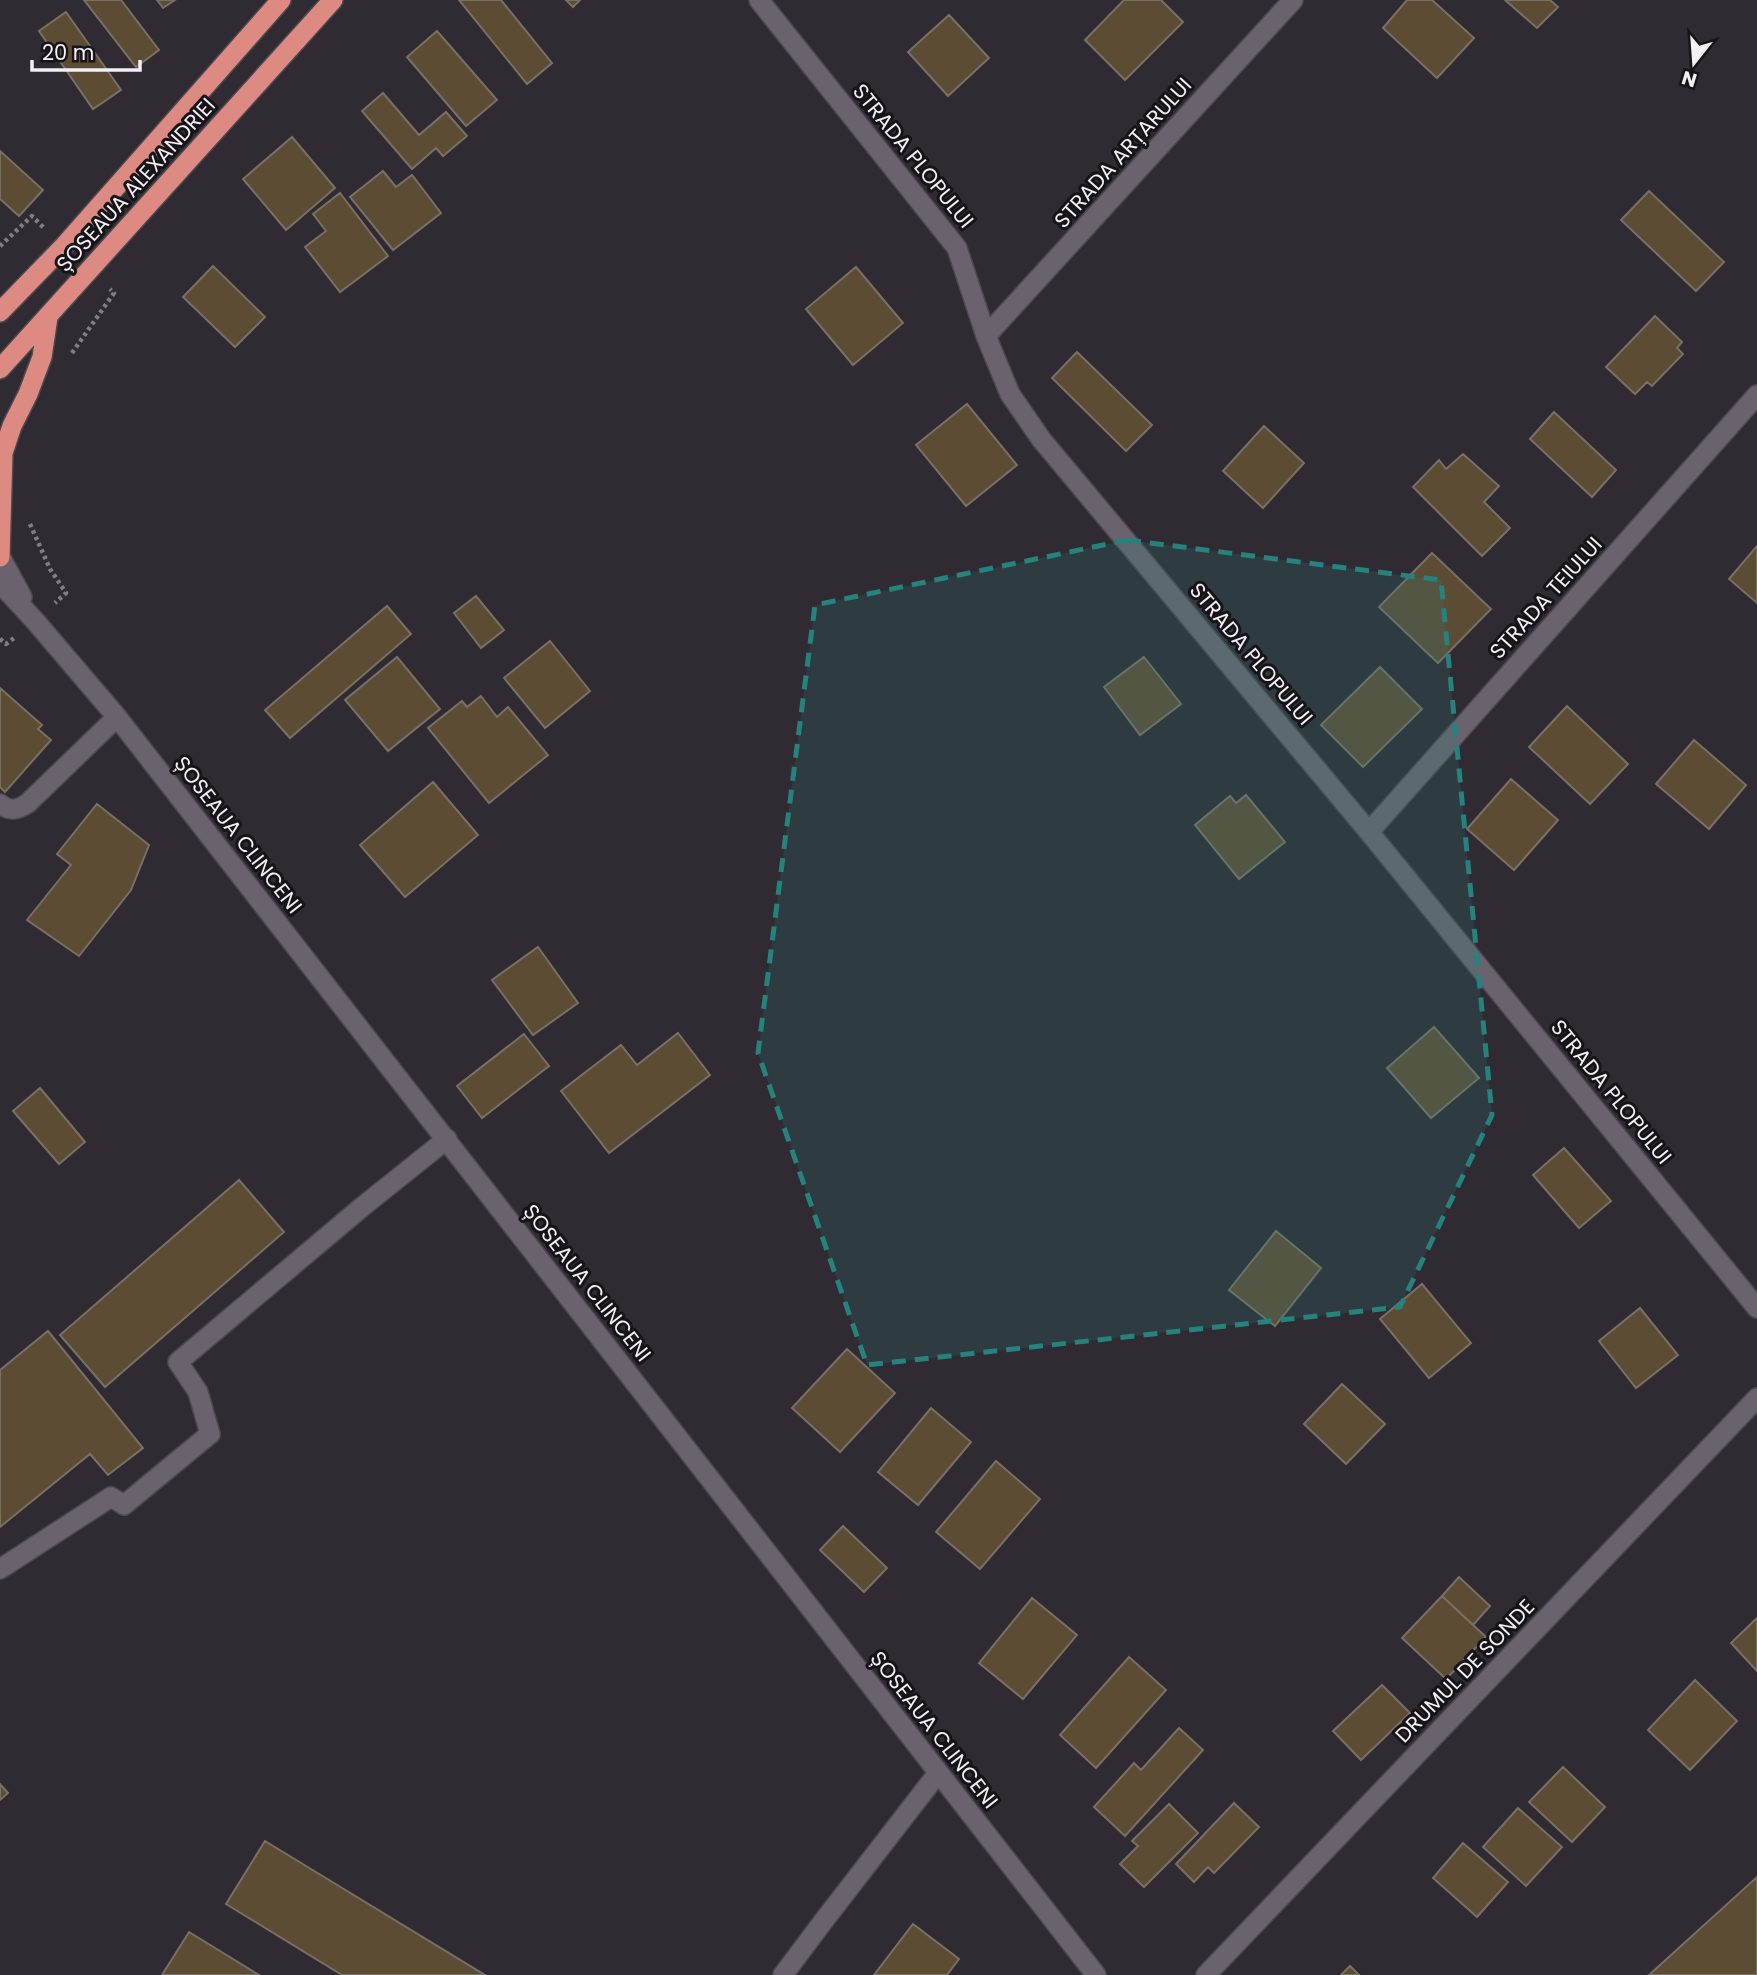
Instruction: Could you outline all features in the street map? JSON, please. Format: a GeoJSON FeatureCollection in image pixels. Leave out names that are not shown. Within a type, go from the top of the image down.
{"type":"FeatureCollection","features":[{"type":"Feature","properties":{"kind":"highway","name":"ȘOSEAUA ALEXANDRIEI"},"geometry":{"type":"LineString","coordinates":[[0,312],[64,246],[282,0]]}},
{"type":"Feature","properties":{"kind":"highway","name":"ȘOSEAUA ALEXANDRIEI"},"geometry":{"type":"LineString","coordinates":[[0,369],[333,0]]}},
{"type":"Feature","properties":{"kind":"highway"},"geometry":{"type":"LineString","coordinates":[[0,556],[3,453],[42,357],[48,317]]}},
{"type":"Feature","properties":{"kind":"street","name":"STRADA PLOPULUI"},"geometry":{"type":"LineString","coordinates":[[759,0],[957,248],[986,337],[1010,394],[1041,439],[1369,832],[1757,1308]]}},
{"type":"Feature","properties":{"kind":"street","name":"STRADA ARȚARULUI"},"geometry":{"type":"LineString","coordinates":[[986,337],[1293,0]]}},
{"type":"Feature","properties":{"kind":"street","name":"STRADA TEIULUI"},"geometry":{"type":"LineString","coordinates":[[1369,832],[1757,395]]}},
{"type":"Feature","properties":{"kind":"street","name":"ȘOSEAUA CLINCENI"},"geometry":{"type":"LineString","coordinates":[[0,556],[36,622]]}},
{"type":"Feature","properties":{"kind":"street","name":"ȘOSEAUA CLINCENI"},"geometry":{"type":"LineString","coordinates":[[0,583],[117,717],[1096,1975]]}},
{"type":"Feature","properties":{"kind":"street"},"geometry":{"type":"LineString","coordinates":[[0,804],[13,810],[28,803],[117,717]]}},
{"type":"Feature","properties":{"kind":"street"},"geometry":{"type":"LineString","coordinates":[[0,1569],[111,1497],[124,1505],[210,1434],[198,1392],[178,1362],[447,1139]]}},
{"type":"Feature","properties":{"kind":"street","name":"DRUMUL DE SONDE"},"geometry":{"type":"LineString","coordinates":[[1206,1975],[1757,1398]]}},
{"type":"Feature","properties":{"kind":"street"},"geometry":{"type":"LineString","coordinates":[[783,1975],[938,1773]]}},
{"type":"Feature","properties":{"kind":"path"},"geometry":{"type":"LineString","coordinates":[[0,246],[32,216]]}},
{"type":"Feature","properties":{"kind":"path"},"geometry":{"type":"LineString","coordinates":[[70,356],[114,293]]}},
{"type":"Feature","properties":{"kind":"path"},"geometry":{"type":"LineString","coordinates":[[0,639],[6,644],[36,622],[66,593],[50,569],[30,523]]}},
{"type":"Feature","properties":{"kind":"highlighted area"},"geometry":{"type":"Polygon","coordinates":[[[1127,540],[1441,580],[1492,1115],[1400,1307],[867,1365],[758,1053],[815,605],[1127,540]]]}},
{"type":"Feature","properties":{"kind":"building"},"geometry":{"type":"Polygon","coordinates":[[[84,0],[121,0],[159,50],[136,67],[84,0]]]}},
{"type":"Feature","properties":{"kind":"building"},"geometry":{"type":"Polygon","coordinates":[[[157,0],[175,0],[163,8],[157,0]]]}},
{"type":"Feature","properties":{"kind":"building"},"geometry":{"type":"Polygon","coordinates":[[[459,0],[501,0],[552,63],[527,84],[459,0]]]}},
{"type":"Feature","properties":{"kind":"building"},"geometry":{"type":"Polygon","coordinates":[[[566,0],[580,0],[573,7],[566,0]]]}},
{"type":"Feature","properties":{"kind":"building"},"geometry":{"type":"Polygon","coordinates":[[[1124,0],[1161,0],[1183,22],[1125,80],[1085,40],[1124,0]]]}},
{"type":"Feature","properties":{"kind":"building"},"geometry":{"type":"Polygon","coordinates":[[[1407,0],[1432,0],[1474,38],[1437,78],[1383,28],[1407,0]]]}},
{"type":"Feature","properties":{"kind":"building"},"geometry":{"type":"Polygon","coordinates":[[[1505,0],[1550,0],[1558,7],[1537,28],[1505,0]]]}},
{"type":"Feature","properties":{"kind":"building"},"geometry":{"type":"Polygon","coordinates":[[[66,12],[121,90],[93,109],[39,31],[66,12]]]}},
{"type":"Feature","properties":{"kind":"building"},"geometry":{"type":"Polygon","coordinates":[[[949,15],[989,58],[948,96],[908,52],[949,15]]]}},
{"type":"Feature","properties":{"kind":"building"},"geometry":{"type":"Polygon","coordinates":[[[437,31],[497,100],[466,126],[407,57],[437,31]]]}},
{"type":"Feature","properties":{"kind":"building"},"geometry":{"type":"Polygon","coordinates":[[[383,93],[419,135],[446,112],[467,136],[443,156],[436,148],[412,169],[362,111],[383,93]]]}},
{"type":"Feature","properties":{"kind":"building"},"geometry":{"type":"Polygon","coordinates":[[[292,137],[335,188],[286,230],[243,179],[292,137]]]}},
{"type":"Feature","properties":{"kind":"building"},"geometry":{"type":"Polygon","coordinates":[[[0,151],[43,190],[19,216],[0,199],[0,151]]]}},
{"type":"Feature","properties":{"kind":"building"},"geometry":{"type":"Polygon","coordinates":[[[383,171],[396,187],[412,175],[441,213],[393,250],[350,197],[383,171]]]}},
{"type":"Feature","properties":{"kind":"building"},"geometry":{"type":"Polygon","coordinates":[[[1649,191],[1724,262],[1696,291],[1621,220],[1649,191]]]}},
{"type":"Feature","properties":{"kind":"building"},"geometry":{"type":"Polygon","coordinates":[[[340,193],[388,256],[340,292],[305,247],[326,231],[313,214],[340,193]]]}},
{"type":"Feature","properties":{"kind":"building"},"geometry":{"type":"Polygon","coordinates":[[[213,266],[265,317],[235,347],[183,297],[213,266]]]}},
{"type":"Feature","properties":{"kind":"building"},"geometry":{"type":"Polygon","coordinates":[[[856,267],[903,323],[853,365],[806,309],[856,267]]]}},
{"type":"Feature","properties":{"kind":"building"},"geometry":{"type":"Polygon","coordinates":[[[1655,316],[1682,342],[1677,348],[1683,354],[1652,386],[1647,382],[1635,394],[1606,367],[1655,316]]]}},
{"type":"Feature","properties":{"kind":"building"},"geometry":{"type":"Polygon","coordinates":[[[1077,352],[1152,425],[1126,451],[1052,378],[1077,352]]]}},
{"type":"Feature","properties":{"kind":"building"},"geometry":{"type":"Polygon","coordinates":[[[967,404],[1017,465],[966,506],[916,445],[967,404]]]}},
{"type":"Feature","properties":{"kind":"building"},"geometry":{"type":"Polygon","coordinates":[[[1554,412],[1616,470],[1592,497],[1530,439],[1554,412]]]}},
{"type":"Feature","properties":{"kind":"building"},"geometry":{"type":"Polygon","coordinates":[[[1264,426],[1304,463],[1263,508],[1223,471],[1264,426]]]}},
{"type":"Feature","properties":{"kind":"building"},"geometry":{"type":"Polygon","coordinates":[[[1463,454],[1499,486],[1484,502],[1510,528],[1482,556],[1413,487],[1439,460],[1446,469],[1463,454]]]}},
{"type":"Feature","properties":{"kind":"building"},"geometry":{"type":"Polygon","coordinates":[[[1757,546],[1757,603],[1729,579],[1757,546]]]}},
{"type":"Feature","properties":{"kind":"building"},"geometry":{"type":"Polygon","coordinates":[[[1432,553],[1491,609],[1438,663],[1379,607],[1432,553]]]}},
{"type":"Feature","properties":{"kind":"building"},"geometry":{"type":"Polygon","coordinates":[[[476,596],[504,630],[481,648],[454,613],[476,596]]]}},
{"type":"Feature","properties":{"kind":"building"},"geometry":{"type":"Polygon","coordinates":[[[387,606],[411,634],[290,738],[265,710],[387,606]]]}},
{"type":"Feature","properties":{"kind":"building"},"geometry":{"type":"Polygon","coordinates":[[[550,641],[590,691],[545,728],[504,678],[550,641]]]}},
{"type":"Feature","properties":{"kind":"building"},"geometry":{"type":"Polygon","coordinates":[[[397,657],[440,709],[388,751],[345,700],[397,657]]]}},
{"type":"Feature","properties":{"kind":"building"},"geometry":{"type":"Polygon","coordinates":[[[1144,657],[1181,704],[1140,735],[1104,687],[1144,657]]]}},
{"type":"Feature","properties":{"kind":"building"},"geometry":{"type":"Polygon","coordinates":[[[1380,667],[1422,709],[1363,767],[1321,725],[1380,667]]]}},
{"type":"Feature","properties":{"kind":"building"},"geometry":{"type":"Polygon","coordinates":[[[0,688],[42,725],[38,729],[51,740],[5,792],[0,787],[0,688]]]}},
{"type":"Feature","properties":{"kind":"building"},"geometry":{"type":"Polygon","coordinates":[[[481,696],[497,717],[508,707],[548,755],[489,803],[428,728],[462,701],[467,707],[481,696]]]}},
{"type":"Feature","properties":{"kind":"building"},"geometry":{"type":"Polygon","coordinates":[[[1567,706],[1628,764],[1590,804],[1529,747],[1567,706]]]}},
{"type":"Feature","properties":{"kind":"building"},"geometry":{"type":"Polygon","coordinates":[[[1694,740],[1746,785],[1709,829],[1656,784],[1694,740]]]}},
{"type":"Feature","properties":{"kind":"building"},"geometry":{"type":"Polygon","coordinates":[[[1511,779],[1558,820],[1514,870],[1467,829],[1511,779]]]}},
{"type":"Feature","properties":{"kind":"building"},"geometry":{"type":"Polygon","coordinates":[[[433,782],[478,835],[405,897],[360,845],[433,782]]]}},
{"type":"Feature","properties":{"kind":"building"},"geometry":{"type":"Polygon","coordinates":[[[1246,795],[1285,842],[1239,879],[1195,825],[1230,796],[1236,803],[1246,795]]]}},
{"type":"Feature","properties":{"kind":"building"},"geometry":{"type":"Polygon","coordinates":[[[97,804],[149,845],[131,890],[79,956],[27,920],[71,865],[57,854],[97,804]]]}},
{"type":"Feature","properties":{"kind":"building"},"geometry":{"type":"Polygon","coordinates":[[[538,947],[578,1003],[533,1035],[492,980],[538,947]]]}},
{"type":"Feature","properties":{"kind":"building"},"geometry":{"type":"Polygon","coordinates":[[[1434,1027],[1479,1078],[1431,1118],[1387,1068],[1434,1027]]]}},
{"type":"Feature","properties":{"kind":"building"},"geometry":{"type":"Polygon","coordinates":[[[678,1033],[710,1075],[609,1153],[561,1091],[621,1045],[637,1065],[678,1033]]]}},
{"type":"Feature","properties":{"kind":"building"},"geometry":{"type":"Polygon","coordinates":[[[524,1034],[549,1066],[482,1118],[457,1086],[524,1034]]]}},
{"type":"Feature","properties":{"kind":"building"},"geometry":{"type":"Polygon","coordinates":[[[40,1088],[85,1142],[59,1164],[13,1111],[40,1088]]]}},
{"type":"Feature","properties":{"kind":"building"},"geometry":{"type":"Polygon","coordinates":[[[1564,1148],[1611,1201],[1579,1228],[1533,1175],[1564,1148]]]}},
{"type":"Feature","properties":{"kind":"building"},"geometry":{"type":"Polygon","coordinates":[[[239,1180],[284,1232],[105,1387],[60,1335],[239,1180]]]}},
{"type":"Feature","properties":{"kind":"building"},"geometry":{"type":"Polygon","coordinates":[[[1276,1231],[1321,1268],[1275,1326],[1229,1290],[1276,1231]]]}},
{"type":"Feature","properties":{"kind":"building"},"geometry":{"type":"Polygon","coordinates":[[[1422,1284],[1471,1343],[1429,1378],[1380,1319],[1422,1284]]]}},
{"type":"Feature","properties":{"kind":"building"},"geometry":{"type":"Polygon","coordinates":[[[1640,1308],[1678,1355],[1636,1388],[1599,1341],[1640,1308]]]}},
{"type":"Feature","properties":{"kind":"building"},"geometry":{"type":"Polygon","coordinates":[[[48,1331],[143,1448],[108,1475],[90,1454],[0,1527],[0,1370],[48,1331]]]}},
{"type":"Feature","properties":{"kind":"building"},"geometry":{"type":"Polygon","coordinates":[[[847,1349],[895,1393],[840,1452],[792,1408],[847,1349]]]}},
{"type":"Feature","properties":{"kind":"building"},"geometry":{"type":"Polygon","coordinates":[[[1342,1384],[1385,1424],[1346,1464],[1304,1424],[1342,1384]]]}},
{"type":"Feature","properties":{"kind":"building"},"geometry":{"type":"Polygon","coordinates":[[[931,1408],[971,1442],[918,1505],[878,1472],[931,1408]]]}},
{"type":"Feature","properties":{"kind":"building"},"geometry":{"type":"Polygon","coordinates":[[[996,1461],[1040,1499],[980,1569],[936,1532],[996,1461]]]}},
{"type":"Feature","properties":{"kind":"building"},"geometry":{"type":"Polygon","coordinates":[[[843,1526],[887,1568],[864,1592],[820,1550],[843,1526]]]}},
{"type":"Feature","properties":{"kind":"building"},"geometry":{"type":"Polygon","coordinates":[[[1459,1577],[1490,1606],[1473,1625],[1442,1596],[1459,1577]]]}},
{"type":"Feature","properties":{"kind":"building"},"geometry":{"type":"Polygon","coordinates":[[[1442,1596],[1486,1637],[1446,1679],[1402,1638],[1442,1596]]]}},
{"type":"Feature","properties":{"kind":"building"},"geometry":{"type":"Polygon","coordinates":[[[1032,1598],[1077,1635],[1023,1699],[979,1663],[1032,1598]]]}},
{"type":"Feature","properties":{"kind":"building"},"geometry":{"type":"Polygon","coordinates":[[[1757,1618],[1757,1671],[1731,1643],[1757,1618]]]}},
{"type":"Feature","properties":{"kind":"building"},"geometry":{"type":"Polygon","coordinates":[[[1129,1657],[1166,1690],[1096,1768],[1060,1735],[1129,1657]]]}},
{"type":"Feature","properties":{"kind":"building"},"geometry":{"type":"Polygon","coordinates":[[[1695,1680],[1737,1721],[1690,1770],[1648,1730],[1695,1680]]]}},
{"type":"Feature","properties":{"kind":"building"},"geometry":{"type":"Polygon","coordinates":[[[1382,1685],[1410,1713],[1361,1760],[1333,1731],[1382,1685]]]}},
{"type":"Feature","properties":{"kind":"building"},"geometry":{"type":"Polygon","coordinates":[[[1179,1728],[1203,1750],[1125,1836],[1094,1807],[1134,1763],[1141,1770],[1179,1728]]]}},
{"type":"Feature","properties":{"kind":"building"},"geometry":{"type":"Polygon","coordinates":[[[1563,1767],[1605,1807],[1572,1842],[1529,1802],[1563,1767]]]}},
{"type":"Feature","properties":{"kind":"building"},"geometry":{"type":"Polygon","coordinates":[[[0,1784],[8,1793],[0,1800],[0,1784]]]}},
{"type":"Feature","properties":{"kind":"building"},"geometry":{"type":"Polygon","coordinates":[[[1234,1803],[1259,1827],[1214,1873],[1208,1867],[1194,1882],[1176,1864],[1234,1803]]]}},
{"type":"Feature","properties":{"kind":"building"},"geometry":{"type":"Polygon","coordinates":[[[1169,1804],[1198,1833],[1144,1887],[1120,1864],[1138,1846],[1132,1841],[1169,1804]]]}},
{"type":"Feature","properties":{"kind":"building"},"geometry":{"type":"Polygon","coordinates":[[[1518,1808],[1562,1847],[1526,1886],[1483,1847],[1518,1808]]]}},
{"type":"Feature","properties":{"kind":"building"},"geometry":{"type":"Polygon","coordinates":[[[265,1841],[485,1975],[342,1975],[226,1904],[265,1841]]]}},
{"type":"Feature","properties":{"kind":"building"},"geometry":{"type":"Polygon","coordinates":[[[1463,1843],[1508,1882],[1477,1917],[1433,1878],[1463,1843]]]}},
{"type":"Feature","properties":{"kind":"building"},"geometry":{"type":"Polygon","coordinates":[[[1757,1877],[1757,1975],[1649,1975],[1757,1877]]]}},
{"type":"Feature","properties":{"kind":"building"},"geometry":{"type":"Polygon","coordinates":[[[913,1924],[959,1959],[947,1975],[874,1975],[913,1924]]]}},
{"type":"Feature","properties":{"kind":"building"},"geometry":{"type":"Polygon","coordinates":[[[189,1932],[259,1975],[162,1975],[189,1932]]]}},
{"type":"Feature","properties":{"kind":"building"},"geometry":{"type":"Polygon","coordinates":[[[1350,1966],[1359,1975],[1341,1975],[1350,1966]]]}}]}
